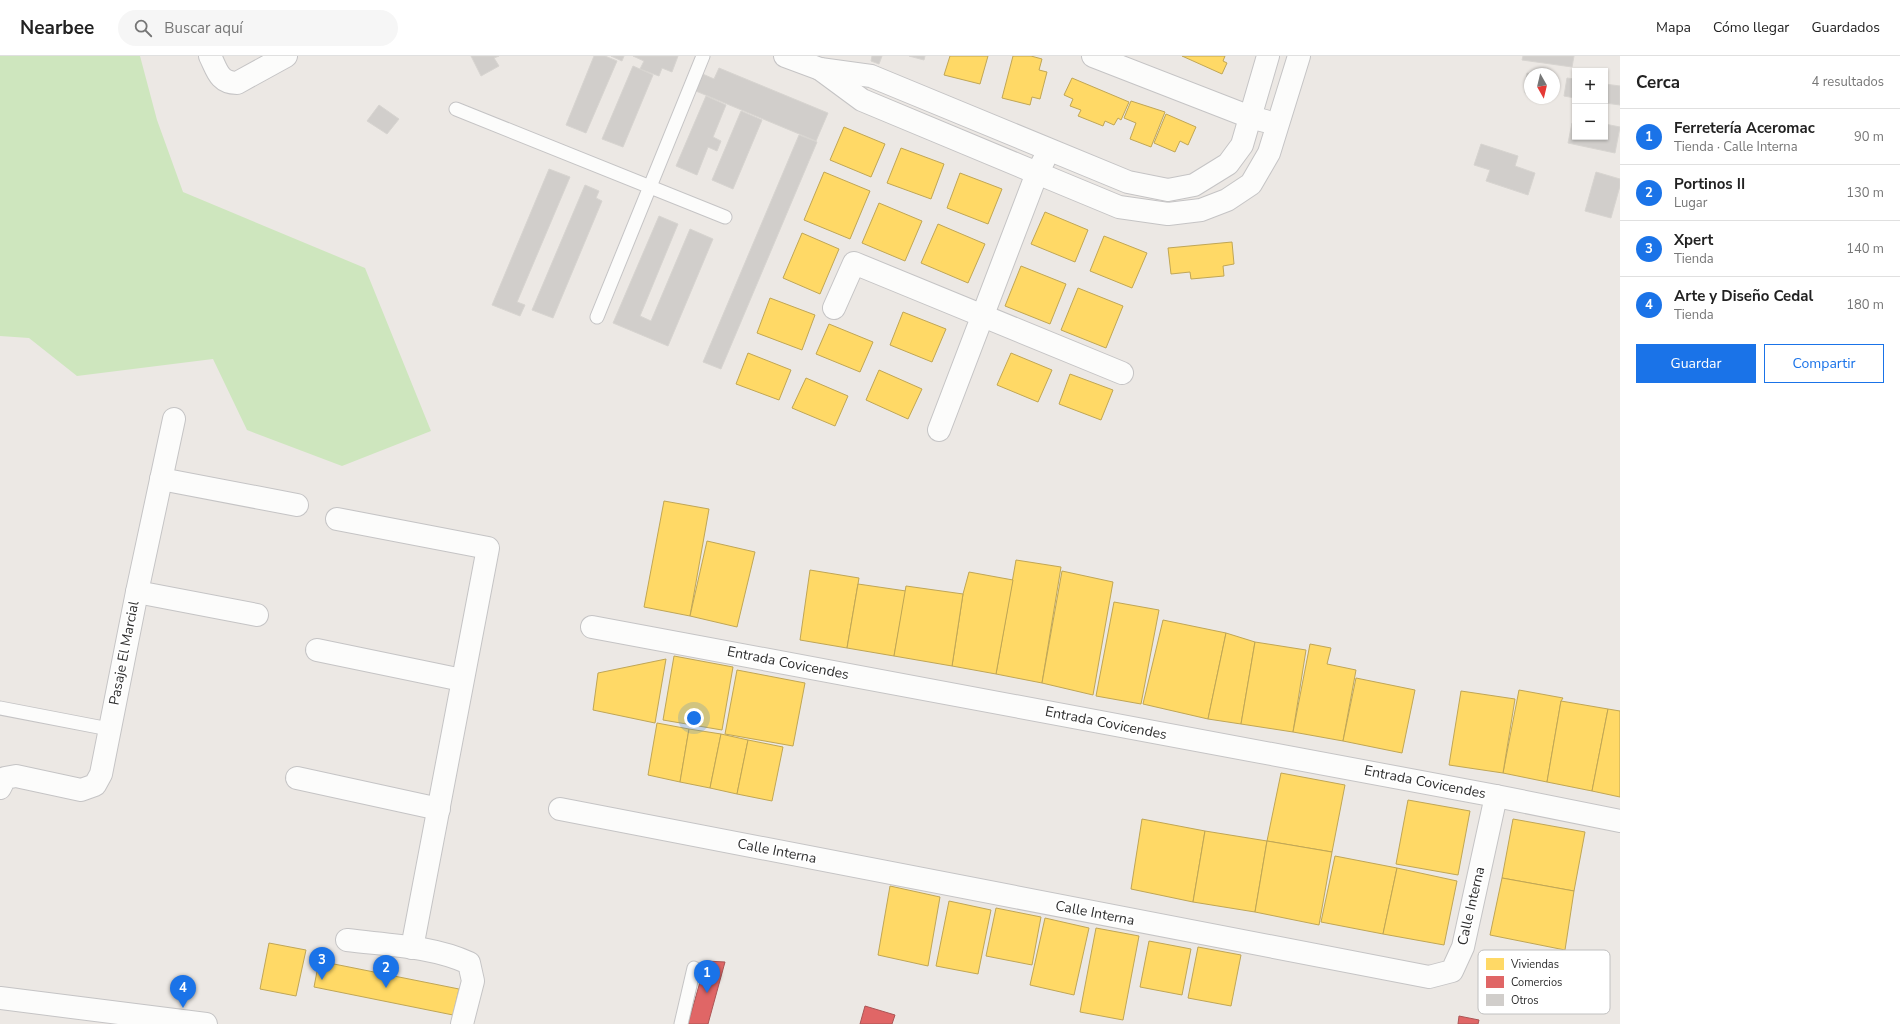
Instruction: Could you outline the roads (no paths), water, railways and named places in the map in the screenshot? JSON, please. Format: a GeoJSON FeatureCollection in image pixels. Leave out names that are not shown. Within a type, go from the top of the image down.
{"type":"FeatureCollection","features":[{"type":"Feature","properties":{"kind":"street"},"geometry":{"type":"LineString","coordinates":[[210,56],[222,78],[227,83],[237,83],[286,56]]}},
{"type":"Feature","properties":{"kind":"street"},"geometry":{"type":"LineString","coordinates":[[786,56],[820,69],[871,76],[1049,151],[1128,182],[1168,190],[1194,185],[1228,164],[1242,145],[1268,56]]}},
{"type":"Feature","properties":{"kind":"street"},"geometry":{"type":"LineString","coordinates":[[1093,56],[1250,117],[1278,124]]}},
{"type":"Feature","properties":{"kind":"street"},"geometry":{"type":"LineString","coordinates":[[820,69],[862,100],[1037,174],[1119,207],[1168,214],[1201,210],[1227,200],[1250,184],[1269,153],[1299,56]]}},
{"type":"Feature","properties":{"kind":"street"},"geometry":{"type":"LineString","coordinates":[[972,146],[984,124]]}},
{"type":"Feature","properties":{"kind":"street"},"geometry":{"type":"LineString","coordinates":[[939,430],[1037,174],[1049,151]]}},
{"type":"Feature","properties":{"kind":"street"},"geometry":{"type":"LineString","coordinates":[[834,308],[854,263],[1122,373]]}},
{"type":"Feature","properties":{"kind":"street","name":"Pasaje El Marcial"},"geometry":{"type":"LineString","coordinates":[[0,788],[5,778],[16,776],[81,790],[95,785],[101,774],[137,592],[174,419]]}},
{"type":"Feature","properties":{"kind":"street"},"geometry":{"type":"LineString","coordinates":[[161,479],[297,505]]}},
{"type":"Feature","properties":{"kind":"street"},"geometry":{"type":"LineString","coordinates":[[337,519],[488,548],[412,948]]}},
{"type":"Feature","properties":{"kind":"street"},"geometry":{"type":"LineString","coordinates":[[137,592],[257,615]]}},
{"type":"Feature","properties":{"kind":"street","name":"Entrada Covicendes"},"geometry":{"type":"LineString","coordinates":[[592,627],[1496,796],[1620,821]]}},
{"type":"Feature","properties":{"kind":"street"},"geometry":{"type":"LineString","coordinates":[[317,650],[462,680]]}},
{"type":"Feature","properties":{"kind":"street"},"geometry":{"type":"LineString","coordinates":[[297,778],[439,809]]}},
{"type":"Feature","properties":{"kind":"street","name":"Calle Interna"},"geometry":{"type":"LineString","coordinates":[[560,808],[1429,977],[1452,971],[1463,948],[1496,796]]}},
{"type":"Feature","properties":{"kind":"street"},"geometry":{"type":"LineString","coordinates":[[347,940],[412,948],[455,957],[469,963],[473,981],[462,1024]]}},
{"type":"Feature","properties":{"kind":"street"},"geometry":{"type":"LineString","coordinates":[[0,998],[151,1021],[206,1024]]}},
{"type":"Feature","properties":{"kind":"lane"},"geometry":{"type":"LineString","coordinates":[[597,317],[703,56]]}},
{"type":"Feature","properties":{"kind":"lane"},"geometry":{"type":"LineString","coordinates":[[456,109],[725,217]]}},
{"type":"Feature","properties":{"kind":"lane"},"geometry":{"type":"LineString","coordinates":[[0,708],[109,729]]}},
{"type":"Feature","properties":{"kind":"lane"},"geometry":{"type":"LineString","coordinates":[[681,1024],[694,968]]}},
{"type":"Feature","properties":{"kind":"place","name":"Xpert"},"geometry":{"type":"Point","coordinates":[322,980]}},
{"type":"Feature","properties":{"kind":"place","name":"Portinos II"},"geometry":{"type":"Point","coordinates":[386,988]}},
{"type":"Feature","properties":{"kind":"place","name":"Ferretería Aceromac"},"geometry":{"type":"Point","coordinates":[707,993]}},
{"type":"Feature","properties":{"kind":"place","name":"Arte y Diseño Cedal"},"geometry":{"type":"Point","coordinates":[183,1008]}}]}
